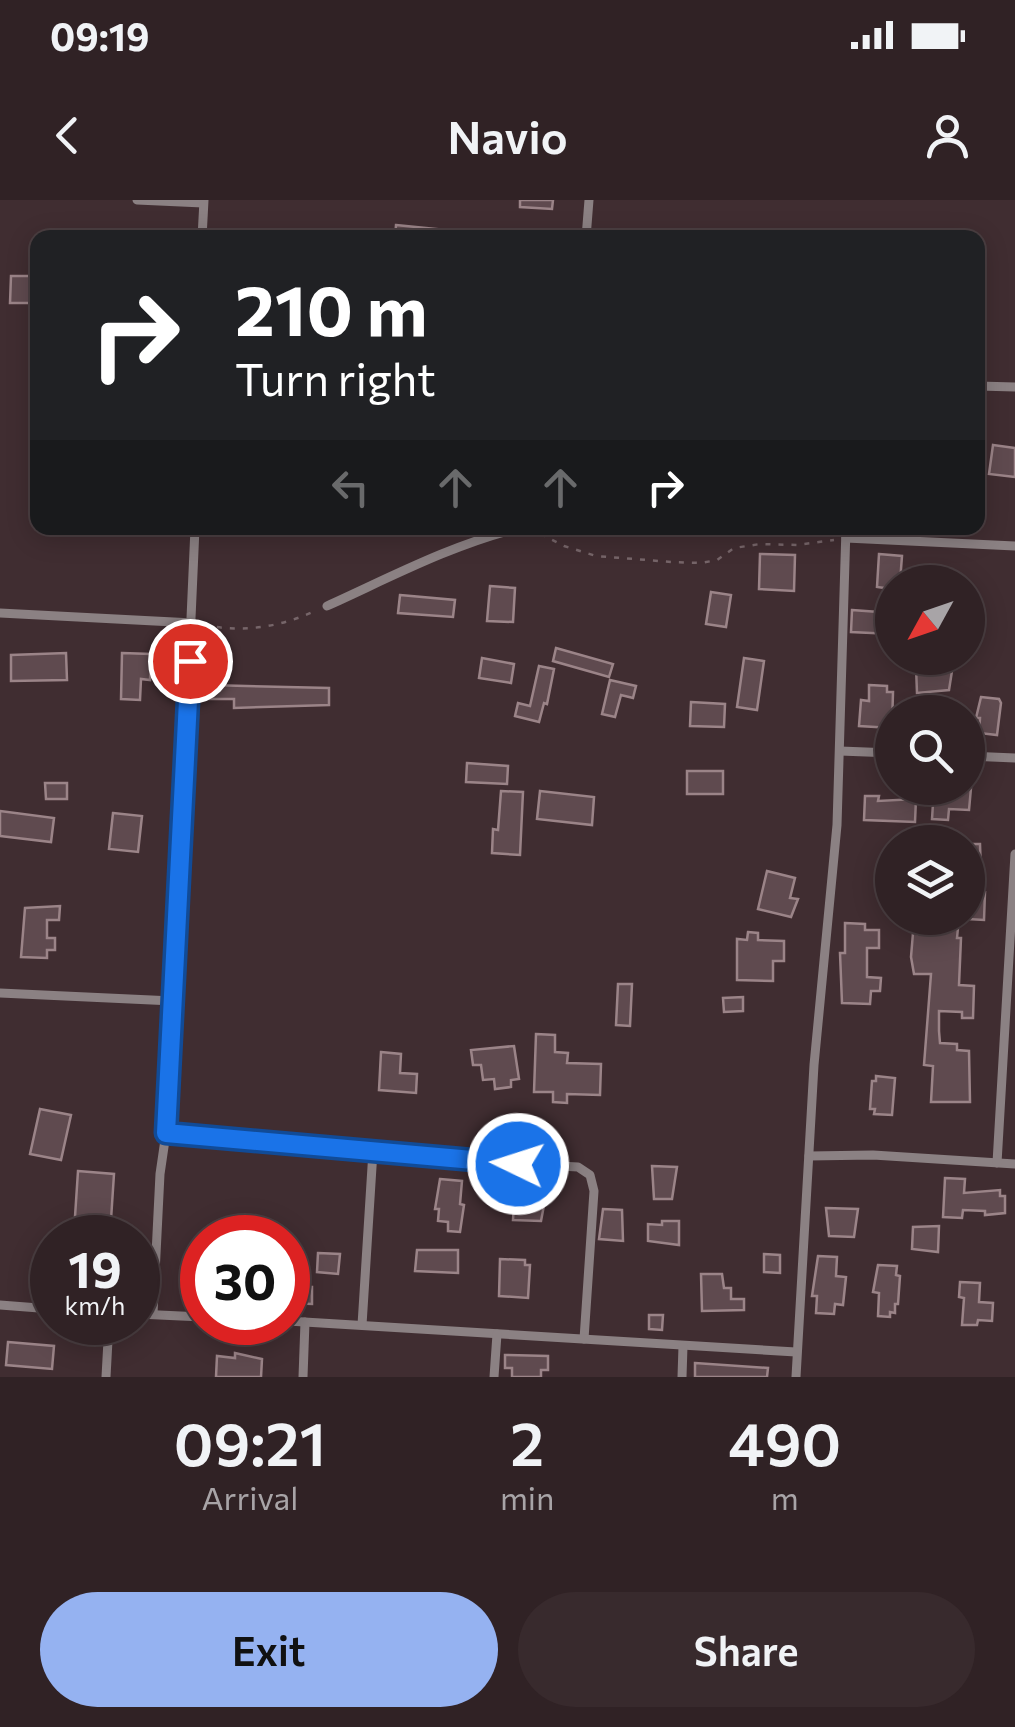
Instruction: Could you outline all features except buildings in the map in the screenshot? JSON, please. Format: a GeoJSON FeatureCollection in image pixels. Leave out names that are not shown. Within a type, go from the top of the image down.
{"type":"FeatureCollection","features":[{"type":"Feature","properties":{"kind":"street"},"geometry":{"type":"LineString","coordinates":[[137,200],[204,202],[202,230]]}},
{"type":"Feature","properties":{"kind":"street"},"geometry":{"type":"LineString","coordinates":[[587,230],[589,200]]}},
{"type":"Feature","properties":{"kind":"street"},"geometry":{"type":"LineString","coordinates":[[985,386],[1015,387]]}},
{"type":"Feature","properties":{"kind":"street"},"geometry":{"type":"LineString","coordinates":[[158,1215],[174,1000],[195,535]]}},
{"type":"Feature","properties":{"kind":"street"},"geometry":{"type":"LineString","coordinates":[[327,606],[414,564],[490,535]]}},
{"type":"Feature","properties":{"kind":"street"},"geometry":{"type":"LineString","coordinates":[[796,1377],[809,1156],[838,824],[846,535]]}},
{"type":"Feature","properties":{"kind":"street"},"geometry":{"type":"LineString","coordinates":[[872,535],[1015,546]]}},
{"type":"Feature","properties":{"kind":"street"},"geometry":{"type":"LineString","coordinates":[[0,613],[193,623]]}},
{"type":"Feature","properties":{"kind":"street"},"geometry":{"type":"LineString","coordinates":[[840,751],[875,752]]}},
{"type":"Feature","properties":{"kind":"street"},"geometry":{"type":"LineString","coordinates":[[985,757],[1015,758]]}},
{"type":"Feature","properties":{"kind":"street"},"geometry":{"type":"LineString","coordinates":[[996,1163],[1015,854]]}},
{"type":"Feature","properties":{"kind":"street"},"geometry":{"type":"LineString","coordinates":[[0,993],[174,1000]]}},
{"type":"Feature","properties":{"kind":"street"},"geometry":{"type":"LineString","coordinates":[[166,1133],[578,1167],[590,1175],[594,1191],[584,1339]]}},
{"type":"Feature","properties":{"kind":"street"},"geometry":{"type":"LineString","coordinates":[[362,1325],[373,1151]]}},
{"type":"Feature","properties":{"kind":"street"},"geometry":{"type":"LineString","coordinates":[[809,1156],[873,1155],[1015,1164]]}},
{"type":"Feature","properties":{"kind":"street"},"geometry":{"type":"LineString","coordinates":[[0,1305],[30,1308]]}},
{"type":"Feature","properties":{"kind":"street"},"geometry":{"type":"LineString","coordinates":[[310,1322],[796,1352]]}},
{"type":"Feature","properties":{"kind":"street"},"geometry":{"type":"LineString","coordinates":[[494,1377],[497,1334]]}},
{"type":"Feature","properties":{"kind":"street"},"geometry":{"type":"LineString","coordinates":[[106,1377],[108,1345]]}},
{"type":"Feature","properties":{"kind":"street"},"geometry":{"type":"LineString","coordinates":[[303,1377],[304,1345]]}},
{"type":"Feature","properties":{"kind":"street"},"geometry":{"type":"LineString","coordinates":[[682,1377],[683,1346]]}},
{"type":"Feature","properties":{"kind":"path"},"geometry":{"type":"LineString","coordinates":[[542,535],[596,556],[700,564],[717,560],[734,548],[777,542],[797,545],[838,535]]}},
{"type":"Feature","properties":{"kind":"path"},"geometry":{"type":"LineString","coordinates":[[193,623],[220,628],[283,625],[327,606]]}},
{"type":"Feature","properties":{"kind":"route"},"geometry":{"type":"LineString","coordinates":[[190,661],[166,1133],[518,1164]]}}]}
